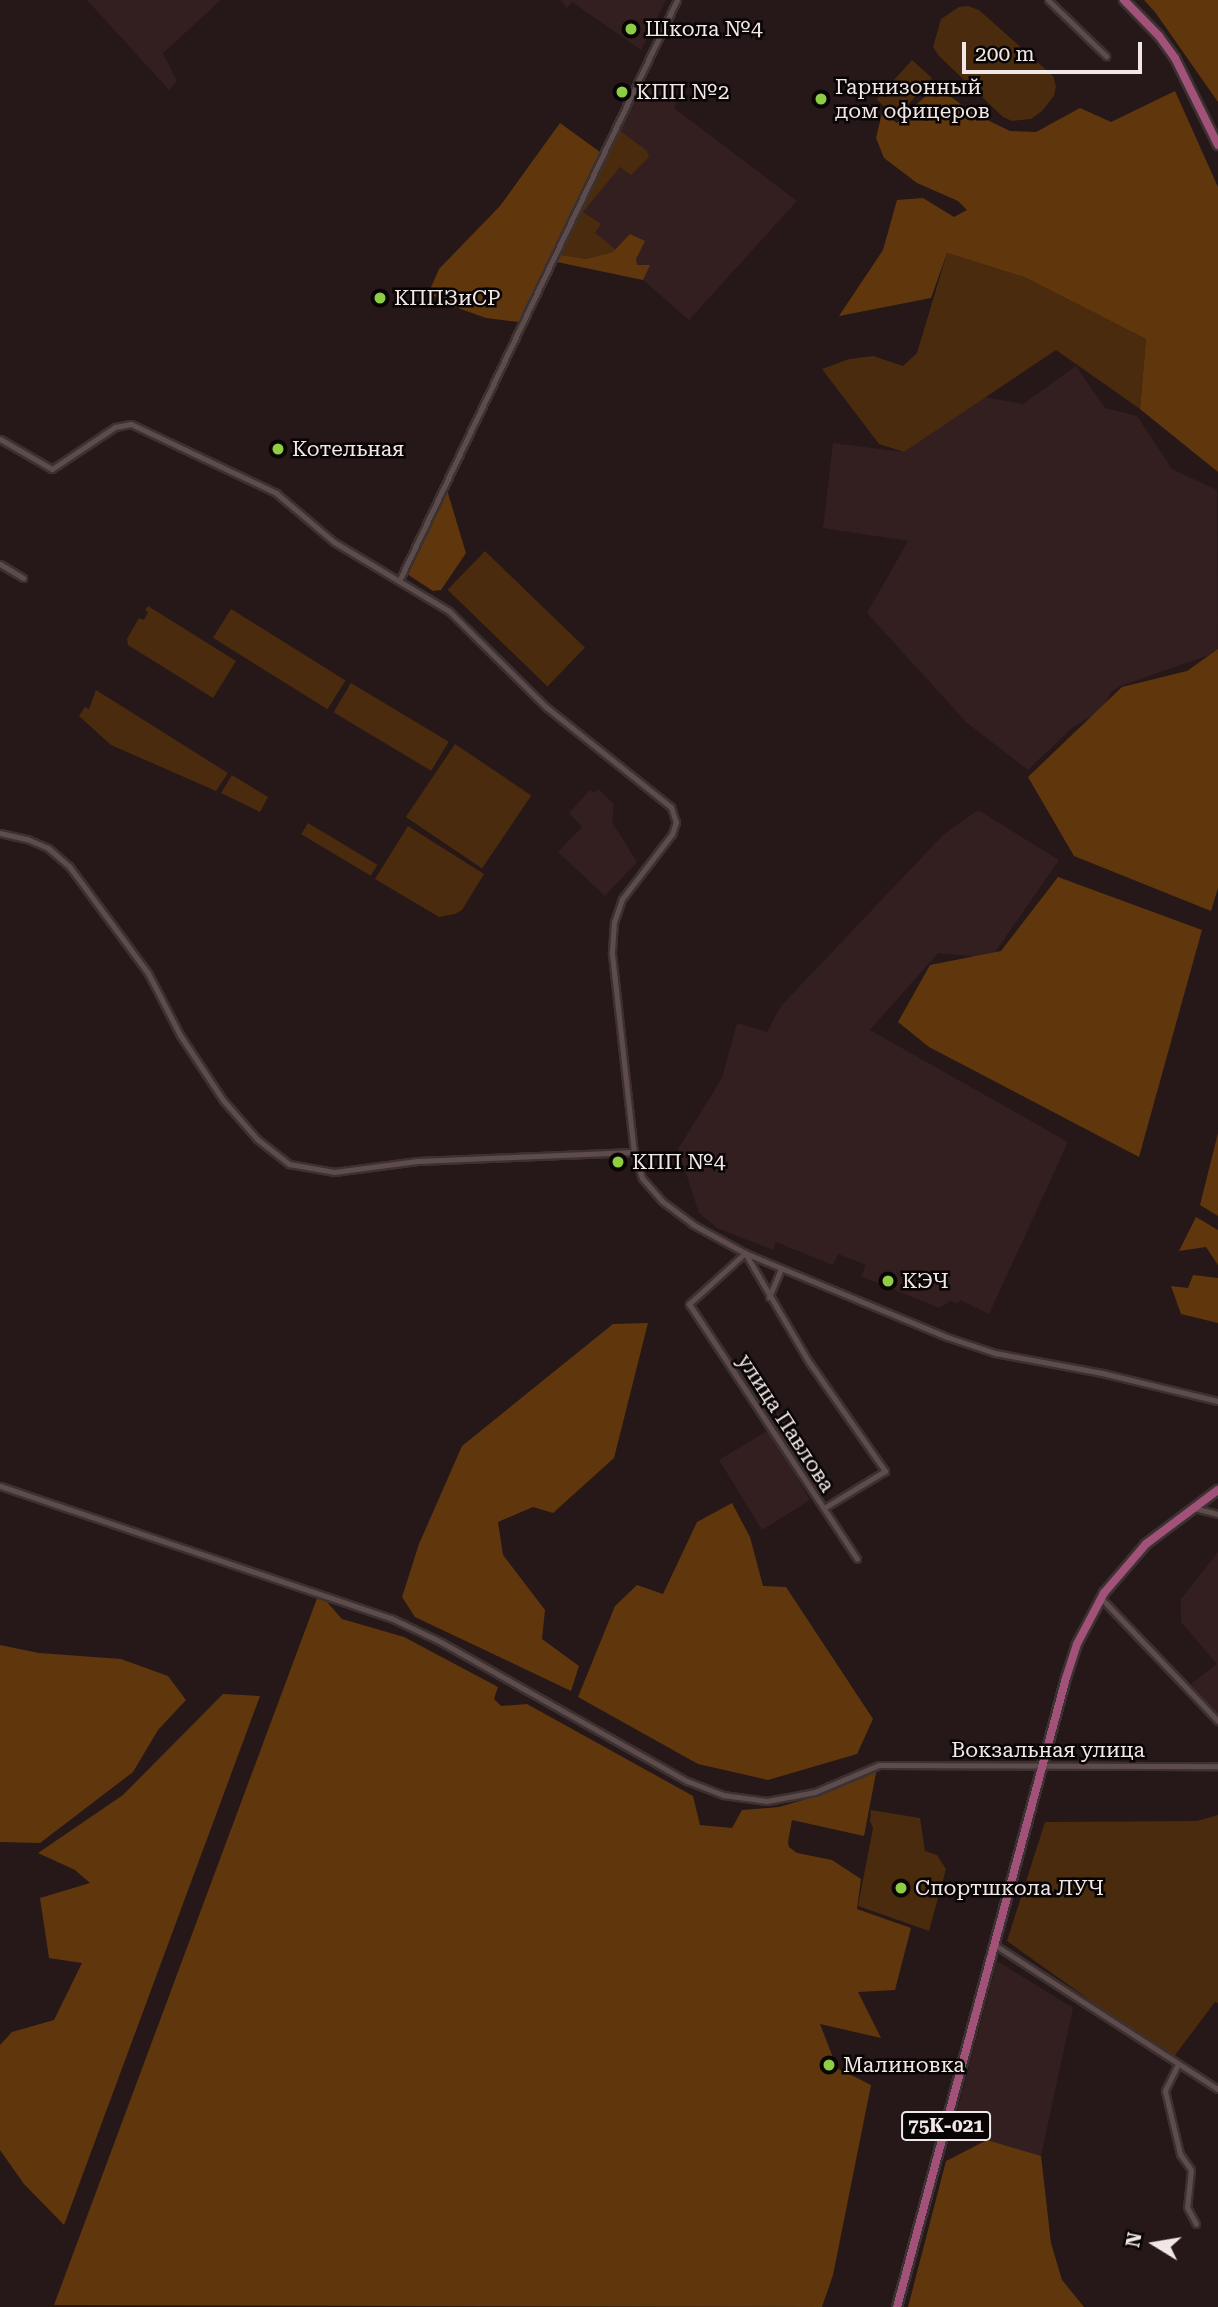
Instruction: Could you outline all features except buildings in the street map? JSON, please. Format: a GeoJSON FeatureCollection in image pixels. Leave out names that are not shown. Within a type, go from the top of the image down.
{"type":"FeatureCollection","features":[{"type":"Feature","properties":{"kind":"main road"},"geometry":{"type":"LineString","coordinates":[[1124,0],[1175,58],[1218,145]]}},
{"type":"Feature","properties":{"kind":"main road","name":"75К-021"},"geometry":{"type":"LineString","coordinates":[[897,2307],[1069,1667],[1101,1598],[1146,1544],[1218,1490]]}},
{"type":"Feature","properties":{"kind":"street"},"geometry":{"type":"LineString","coordinates":[[399,581],[677,0]]}},
{"type":"Feature","properties":{"kind":"street"},"geometry":{"type":"LineString","coordinates":[[1048,0],[1106,57]]}},
{"type":"Feature","properties":{"kind":"street"},"geometry":{"type":"LineString","coordinates":[[0,439],[52,469],[60,467],[86,444],[115,427],[124,424],[139,426],[276,493],[334,542],[449,611],[545,707],[671,807],[676,822],[672,834],[622,899],[614,922],[612,954],[634,1152],[642,1178],[662,1201],[692,1224],[745,1253],[947,1337],[995,1353],[1102,1373],[1218,1401]]}},
{"type":"Feature","properties":{"kind":"street"},"geometry":{"type":"LineString","coordinates":[[0,564],[23,578]]}},
{"type":"Feature","properties":{"kind":"street"},"geometry":{"type":"LineString","coordinates":[[0,834],[27,839],[48,848],[69,866],[148,973],[180,1035],[223,1100],[257,1139],[289,1164],[334,1172],[417,1161],[634,1152]]}},
{"type":"Feature","properties":{"kind":"street"},"geometry":{"type":"LineString","coordinates":[[745,1253],[809,1362],[884,1471],[824,1508]]}},
{"type":"Feature","properties":{"kind":"street","name":"улица Павлова"},"geometry":{"type":"LineString","coordinates":[[745,1253],[689,1304],[857,1559]]}},
{"type":"Feature","properties":{"kind":"street"},"geometry":{"type":"LineString","coordinates":[[769,1297],[781,1269]]}},
{"type":"Feature","properties":{"kind":"street","name":"Вокзальная улица"},"geometry":{"type":"LineString","coordinates":[[0,1486],[391,1618],[452,1648],[687,1781],[723,1795],[767,1801],[814,1792],[879,1765],[1218,1766]]}},
{"type":"Feature","properties":{"kind":"street"},"geometry":{"type":"LineString","coordinates":[[1194,1508],[1218,1514]]}},
{"type":"Feature","properties":{"kind":"street"},"geometry":{"type":"LineString","coordinates":[[1101,1598],[1218,1721]]}},
{"type":"Feature","properties":{"kind":"street"},"geometry":{"type":"LineString","coordinates":[[995,1945],[1218,2089]]}},
{"type":"Feature","properties":{"kind":"street"},"geometry":{"type":"LineString","coordinates":[[1178,2064],[1165,2091],[1180,2154],[1191,2171],[1187,2207],[1196,2224]]}},
{"type":"Feature","properties":{"kind":"shaded area"},"geometry":{"type":"Polygon","coordinates":[[[87,0],[221,0],[163,53],[177,81],[169,90],[87,0]]]}},
{"type":"Feature","properties":{"kind":"shaded area","name":"Школа №4"},"geometry":{"type":"Polygon","coordinates":[[[560,0],[666,0],[641,50],[572,2],[567,8],[560,0]]]}},
{"type":"Feature","properties":{"kind":"shaded area"},"geometry":{"type":"Polygon","coordinates":[[[1144,0],[1218,0],[1218,102],[1155,12],[1144,0]]]}},
{"type":"Feature","properties":{"kind":"shaded area"},"geometry":{"type":"Polygon","coordinates":[[[968,6],[979,10],[1053,76],[1056,86],[1054,96],[1042,111],[1031,119],[1012,121],[1003,117],[939,56],[933,47],[941,19],[959,7],[968,6]]]}},
{"type":"Feature","properties":{"kind":"shaded area"},"geometry":{"type":"Polygon","coordinates":[[[912,60],[932,78],[897,117],[877,99],[912,60]]]}},
{"type":"Feature","properties":{"kind":"shaded area"},"geometry":{"type":"Polygon","coordinates":[[[644,79],[677,103],[674,108],[797,201],[689,320],[643,280],[557,262],[644,79]]]}},
{"type":"Feature","properties":{"kind":"shaded area"},"geometry":{"type":"Polygon","coordinates":[[[936,86],[973,113],[1010,131],[1036,132],[1080,108],[1111,122],[1175,91],[1218,187],[1218,472],[1140,409],[1146,339],[1024,277],[947,253],[931,298],[839,316],[883,250],[897,200],[923,198],[954,217],[967,210],[958,201],[917,183],[884,158],[876,138],[882,113],[897,123],[936,86]]]}},
{"type":"Feature","properties":{"kind":"shaded area"},"geometry":{"type":"Polygon","coordinates":[[[560,123],[600,152],[519,322],[486,318],[444,303],[429,292],[439,269],[500,206],[560,123]]]}},
{"type":"Feature","properties":{"kind":"shaded area"},"geometry":{"type":"Polygon","coordinates":[[[619,130],[647,151],[649,157],[631,175],[620,167],[583,212],[601,224],[595,233],[615,249],[614,252],[585,259],[560,255],[619,130]]]}},
{"type":"Feature","properties":{"kind":"shaded area"},"geometry":{"type":"Polygon","coordinates":[[[630,234],[645,241],[636,259],[637,265],[650,265],[643,280],[557,262],[560,255],[586,259],[613,252],[630,234]]]}},
{"type":"Feature","properties":{"kind":"shaded area"},"geometry":{"type":"Polygon","coordinates":[[[947,253],[1024,277],[1146,339],[1140,409],[1056,350],[904,452],[879,444],[822,369],[849,359],[873,356],[903,366],[917,353],[947,253]]]}},
{"type":"Feature","properties":{"kind":"shaded area"},"geometry":{"type":"Polygon","coordinates":[[[1076,366],[1105,408],[1137,416],[1172,469],[1217,490],[1218,652],[1120,686],[1111,692],[1103,709],[1072,728],[1028,770],[967,723],[867,613],[908,541],[823,528],[833,443],[904,452],[984,397],[1023,404],[1076,366]]]}},
{"type":"Feature","properties":{"kind":"shaded area"},"geometry":{"type":"Polygon","coordinates":[[[447,490],[466,553],[441,590],[433,591],[407,574],[447,490]]]}},
{"type":"Feature","properties":{"kind":"shaded area"},"geometry":{"type":"Polygon","coordinates":[[[485,551],[585,648],[547,686],[447,590],[485,551]]]}},
{"type":"Feature","properties":{"kind":"shaded area"},"geometry":{"type":"Polygon","coordinates":[[[148,606],[236,661],[213,698],[128,645],[127,639],[139,618],[144,620],[148,606]]]}},
{"type":"Feature","properties":{"kind":"shaded area"},"geometry":{"type":"Polygon","coordinates":[[[231,609],[345,681],[327,709],[213,638],[231,609]]]}},
{"type":"Feature","properties":{"kind":"shaded area"},"geometry":{"type":"Polygon","coordinates":[[[1218,649],[1218,888],[1211,911],[1074,856],[1028,777],[1122,687],[1187,671],[1218,649]]]}},
{"type":"Feature","properties":{"kind":"shaded area"},"geometry":{"type":"Polygon","coordinates":[[[351,683],[449,742],[431,771],[333,712],[351,683]]]}},
{"type":"Feature","properties":{"kind":"shaded area"},"geometry":{"type":"Polygon","coordinates":[[[96,690],[228,773],[216,791],[111,745],[79,716],[85,707],[89,709],[96,690]]]}},
{"type":"Feature","properties":{"kind":"shaded area"},"geometry":{"type":"Polygon","coordinates":[[[455,744],[531,795],[482,868],[406,817],[455,744]]]}},
{"type":"Feature","properties":{"kind":"shaded area"},"geometry":{"type":"Polygon","coordinates":[[[232,775],[268,797],[260,812],[221,793],[232,775]]]}},
{"type":"Feature","properties":{"kind":"shaded area"},"geometry":{"type":"Polygon","coordinates":[[[598,789],[614,804],[612,822],[637,862],[605,896],[558,852],[582,827],[569,813],[590,790],[594,793],[598,789]]]}},
{"type":"Feature","properties":{"kind":"shaded area"},"geometry":{"type":"Polygon","coordinates":[[[978,810],[1059,860],[991,958],[938,953],[870,1030],[1068,1142],[989,1314],[960,1300],[958,1304],[951,1301],[939,1308],[861,1276],[866,1265],[838,1254],[833,1265],[776,1242],[773,1250],[717,1228],[699,1213],[678,1149],[722,1078],[737,1023],[767,1032],[781,1006],[943,835],[978,810]]]}},
{"type":"Feature","properties":{"kind":"shaded area"},"geometry":{"type":"Polygon","coordinates":[[[308,823],[377,865],[371,876],[301,834],[308,823]]]}},
{"type":"Feature","properties":{"kind":"shaded area"},"geometry":{"type":"Polygon","coordinates":[[[408,826],[484,874],[462,910],[439,917],[375,879],[408,826]]]}},
{"type":"Feature","properties":{"kind":"shaded area"},"geometry":{"type":"Polygon","coordinates":[[[1058,877],[1202,930],[1139,1157],[929,1047],[898,1022],[930,965],[1001,951],[1058,877]]]}},
{"type":"Feature","properties":{"kind":"shaded area"},"geometry":{"type":"Polygon","coordinates":[[[1218,1133],[1218,1216],[1200,1205],[1218,1133]]]}},
{"type":"Feature","properties":{"kind":"shaded area"},"geometry":{"type":"Polygon","coordinates":[[[1196,1217],[1218,1230],[1218,1265],[1206,1247],[1179,1251],[1196,1217]]]}},
{"type":"Feature","properties":{"kind":"shaded area"},"geometry":{"type":"Polygon","coordinates":[[[1193,1275],[1218,1278],[1218,1323],[1181,1314],[1171,1286],[1188,1288],[1193,1275]]]}},
{"type":"Feature","properties":{"kind":"shaded area"},"geometry":{"type":"Polygon","coordinates":[[[648,1323],[614,1458],[553,1513],[533,1507],[498,1522],[503,1555],[545,1610],[542,1639],[579,1666],[571,1691],[415,1617],[402,1597],[419,1544],[462,1446],[613,1324],[648,1323]]]}},
{"type":"Feature","properties":{"kind":"shaded area"},"geometry":{"type":"Polygon","coordinates":[[[778,1412],[802,1444],[799,1447],[802,1452],[787,1461],[810,1500],[762,1530],[719,1460],[777,1425],[780,1430],[784,1427],[775,1414],[778,1412]]]}},
{"type":"Feature","properties":{"kind":"shaded area"},"geometry":{"type":"Polygon","coordinates":[[[732,1503],[750,1537],[763,1586],[786,1587],[873,1719],[857,1754],[768,1780],[698,1764],[578,1697],[615,1606],[637,1585],[663,1594],[697,1522],[732,1503]]]}},
{"type":"Feature","properties":{"kind":"shaded area"},"geometry":{"type":"Polygon","coordinates":[[[1218,1552],[1218,1714],[1191,1684],[1217,1664],[1181,1622],[1181,1599],[1218,1552]]]}},
{"type":"Feature","properties":{"kind":"shaded area"},"geometry":{"type":"Polygon","coordinates":[[[319,1593],[342,1619],[404,1637],[498,1687],[494,1699],[501,1706],[527,1704],[693,1796],[700,1825],[732,1828],[742,1810],[779,1807],[820,1795],[877,1768],[864,1836],[792,1820],[788,1842],[789,1847],[797,1853],[832,1860],[861,1879],[857,1909],[911,1928],[895,1990],[858,1992],[881,2038],[820,2024],[837,2068],[871,2085],[833,2275],[822,2307],[54,2305],[319,1593]]]}},
{"type":"Feature","properties":{"kind":"shaded area"},"geometry":{"type":"Polygon","coordinates":[[[0,1645],[39,1653],[121,1659],[168,1676],[186,1700],[158,1730],[133,1772],[40,1843],[0,1842],[0,1645]]]}},
{"type":"Feature","properties":{"kind":"shaded area"},"geometry":{"type":"Polygon","coordinates":[[[223,1694],[260,1696],[64,2225],[24,2184],[0,2150],[0,2045],[12,2032],[54,2020],[82,1963],[49,1958],[40,1898],[90,1883],[75,1870],[38,1853],[123,1795],[223,1694]]]}},
{"type":"Feature","properties":{"kind":"shaded area","name":"Спортшкола ЛУЧ"},"geometry":{"type":"Polygon","coordinates":[[[871,1810],[920,1818],[925,1851],[937,1855],[946,1869],[929,1931],[858,1906],[873,1828],[870,1821],[871,1810]]]}},
{"type":"Feature","properties":{"kind":"shaded area"},"geometry":{"type":"Polygon","coordinates":[[[1218,1815],[1218,2003],[1215,2002],[1172,2059],[1007,1941],[1045,1822],[1197,1821],[1218,1815]]]}},
{"type":"Feature","properties":{"kind":"shaded area"},"geometry":{"type":"Polygon","coordinates":[[[997,1961],[1073,2008],[1041,2156],[987,2140],[951,2134],[997,1961]]]}},
{"type":"Feature","properties":{"kind":"shaded area"},"geometry":{"type":"Polygon","coordinates":[[[987,2140],[1041,2156],[1051,2243],[1062,2280],[1084,2307],[908,2307],[946,2161],[987,2140]]]}},
{"type":"Feature","properties":{"kind":"place","name":"Школа №4"},"geometry":{"type":"Point","coordinates":[631,29]}},
{"type":"Feature","properties":{"kind":"place","name":"КПП №2"},"geometry":{"type":"Point","coordinates":[622,92]}},
{"type":"Feature","properties":{"kind":"place","name":"Гарнизонный дом офицеров"},"geometry":{"type":"Point","coordinates":[821,99]}},
{"type":"Feature","properties":{"kind":"place","name":"КППЗиСР"},"geometry":{"type":"Point","coordinates":[380,298]}},
{"type":"Feature","properties":{"kind":"place","name":"Котельная"},"geometry":{"type":"Point","coordinates":[278,449]}},
{"type":"Feature","properties":{"kind":"place","name":"КПП №4"},"geometry":{"type":"Point","coordinates":[618,1162]}},
{"type":"Feature","properties":{"kind":"place","name":"КЭЧ"},"geometry":{"type":"Point","coordinates":[888,1281]}},
{"type":"Feature","properties":{"kind":"place","name":"Спортшкола ЛУЧ"},"geometry":{"type":"Point","coordinates":[901,1888]}},
{"type":"Feature","properties":{"kind":"place","name":"Малиновка"},"geometry":{"type":"Point","coordinates":[829,2065]}}]}
